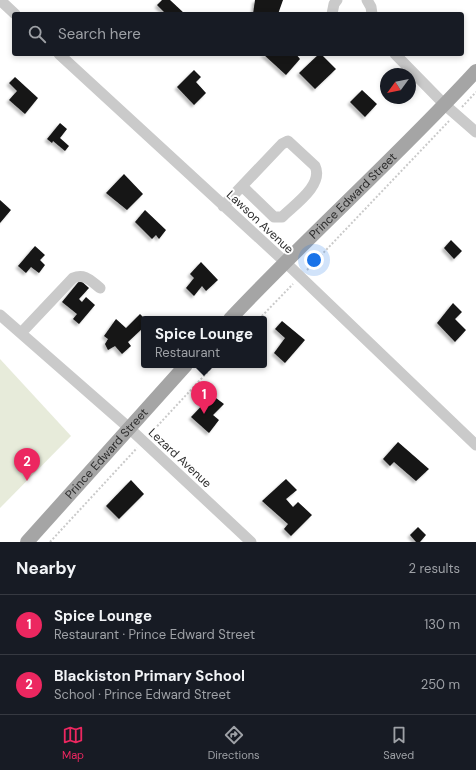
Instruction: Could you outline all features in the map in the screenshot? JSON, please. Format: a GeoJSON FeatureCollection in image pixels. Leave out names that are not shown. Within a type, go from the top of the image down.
{"type":"FeatureCollection","features":[{"type":"Feature","properties":{"kind":"main road","name":"Prince Edward Street"},"geometry":{"type":"LineString","coordinates":[[233,316],[284,261],[451,109],[476,71]]}},
{"type":"Feature","properties":{"kind":"main road","name":"Prince Edward Street"},"geometry":{"type":"LineString","coordinates":[[27,542],[183,368]]}},
{"type":"Feature","properties":{"kind":"street"},"geometry":{"type":"LineString","coordinates":[[0,0],[13,12]]}},
{"type":"Feature","properties":{"kind":"street"},"geometry":{"type":"LineString","coordinates":[[332,12],[334,4],[337,0]]}},
{"type":"Feature","properties":{"kind":"street"},"geometry":{"type":"LineString","coordinates":[[367,0],[372,12]]}},
{"type":"Feature","properties":{"kind":"street","name":"Lawson Avenue"},"geometry":{"type":"LineString","coordinates":[[61,56],[284,261],[476,445]]}},
{"type":"Feature","properties":{"kind":"street"},"geometry":{"type":"LineString","coordinates":[[397,56],[476,132]]}},
{"type":"Feature","properties":{"kind":"street"},"geometry":{"type":"LineString","coordinates":[[223,206],[242,186],[282,144],[288,141],[315,166],[318,172],[318,177],[310,190],[282,217],[274,217],[242,186]]}},
{"type":"Feature","properties":{"kind":"street"},"geometry":{"type":"LineString","coordinates":[[21,333],[73,278],[86,276],[100,288]]}},
{"type":"Feature","properties":{"kind":"street","name":"Lezard Avenue"},"geometry":{"type":"LineString","coordinates":[[0,315],[143,441],[251,542]]}},
{"type":"Feature","properties":{"kind":"path"},"geometry":{"type":"LineString","coordinates":[[262,316],[300,277],[451,109],[476,92]]}},
{"type":"Feature","properties":{"kind":"path"},"geometry":{"type":"LineString","coordinates":[[50,542],[211,368]]}},
{"type":"Feature","properties":{"kind":"green space"},"geometry":{"type":"Polygon","coordinates":[[[0,359],[71,436],[0,508],[0,359]]]}},
{"type":"Feature","properties":{"kind":"building"},"geometry":{"type":"Polygon","coordinates":[[[162,0],[170,0],[183,12],[164,12],[157,5],[162,0]]]}},
{"type":"Feature","properties":{"kind":"building"},"geometry":{"type":"Polygon","coordinates":[[[255,0],[283,0],[279,12],[253,12],[255,0]]]}},
{"type":"Feature","properties":{"kind":"building"},"geometry":{"type":"Polygon","coordinates":[[[265,56],[298,56],[300,59],[286,75],[265,56]]]}},
{"type":"Feature","properties":{"kind":"building"},"geometry":{"type":"Polygon","coordinates":[[[317,56],[323,56],[336,69],[315,89],[299,73],[317,56]]]}},
{"type":"Feature","properties":{"kind":"building"},"geometry":{"type":"Polygon","coordinates":[[[194,70],[201,77],[196,82],[206,93],[194,105],[177,87],[194,70]]]}},
{"type":"Feature","properties":{"kind":"building"},"geometry":{"type":"Polygon","coordinates":[[[15,77],[38,98],[25,114],[9,100],[17,91],[9,83],[15,77]]]}},
{"type":"Feature","properties":{"kind":"building"},"geometry":{"type":"Polygon","coordinates":[[[362,90],[377,104],[365,117],[350,102],[362,90]]]}},
{"type":"Feature","properties":{"kind":"building"},"geometry":{"type":"Polygon","coordinates":[[[60,123],[67,129],[60,138],[69,146],[65,151],[53,141],[52,143],[47,139],[60,123]]]}},
{"type":"Feature","properties":{"kind":"building"},"geometry":{"type":"Polygon","coordinates":[[[124,174],[143,194],[127,210],[106,193],[124,174]]]}},
{"type":"Feature","properties":{"kind":"building"},"geometry":{"type":"Polygon","coordinates":[[[0,200],[11,210],[0,223],[0,200]]]}},
{"type":"Feature","properties":{"kind":"building"},"geometry":{"type":"Polygon","coordinates":[[[145,210],[166,230],[159,239],[156,235],[152,239],[135,222],[145,210]]]}},
{"type":"Feature","properties":{"kind":"building"},"geometry":{"type":"Polygon","coordinates":[[[451,240],[462,251],[454,259],[444,248],[451,240]]]}},
{"type":"Feature","properties":{"kind":"building"},"geometry":{"type":"Polygon","coordinates":[[[35,246],[45,255],[40,260],[45,265],[39,273],[31,267],[26,273],[18,266],[35,246]]]}},
{"type":"Feature","properties":{"kind":"building"},"geometry":{"type":"Polygon","coordinates":[[[201,262],[218,280],[206,291],[202,286],[194,296],[186,288],[194,278],[190,274],[201,262]]]}},
{"type":"Feature","properties":{"kind":"building"},"geometry":{"type":"Polygon","coordinates":[[[80,280],[89,288],[79,299],[82,302],[86,297],[95,305],[79,324],[73,319],[77,314],[62,302],[80,280]]]}},
{"type":"Feature","properties":{"kind":"building"},"geometry":{"type":"Polygon","coordinates":[[[453,303],[462,312],[455,319],[466,330],[455,342],[437,323],[453,303]]]}},
{"type":"Feature","properties":{"kind":"building"},"geometry":{"type":"Polygon","coordinates":[[[140,314],[142,316],[141,330],[128,342],[131,346],[122,354],[115,346],[108,350],[105,344],[108,339],[104,336],[116,319],[126,328],[140,314]]]}},
{"type":"Feature","properties":{"kind":"building"},"geometry":{"type":"Polygon","coordinates":[[[282,321],[305,340],[285,363],[274,353],[285,338],[275,329],[282,321]]]}},
{"type":"Feature","properties":{"kind":"building"},"geometry":{"type":"Polygon","coordinates":[[[212,395],[224,404],[213,415],[219,420],[209,433],[191,417],[212,395]]]}},
{"type":"Feature","properties":{"kind":"building"},"geometry":{"type":"Polygon","coordinates":[[[398,442],[429,469],[416,481],[394,462],[390,466],[383,459],[398,442]]]}},
{"type":"Feature","properties":{"kind":"building"},"geometry":{"type":"Polygon","coordinates":[[[286,479],[297,490],[286,499],[293,507],[298,502],[312,515],[291,536],[284,529],[288,524],[262,501],[286,479]]]}},
{"type":"Feature","properties":{"kind":"building"},"geometry":{"type":"Polygon","coordinates":[[[131,480],[144,494],[119,519],[106,506],[131,480]]]}},
{"type":"Feature","properties":{"kind":"building"},"geometry":{"type":"Polygon","coordinates":[[[418,527],[426,535],[420,542],[416,542],[410,535],[418,527]]]}},
{"type":"Feature","properties":{"kind":"place","name":"Spice Lounge"},"geometry":{"type":"Point","coordinates":[204,414]}},
{"type":"Feature","properties":{"kind":"place","name":"Blackiston Primary School"},"geometry":{"type":"Point","coordinates":[27,481]}}]}
